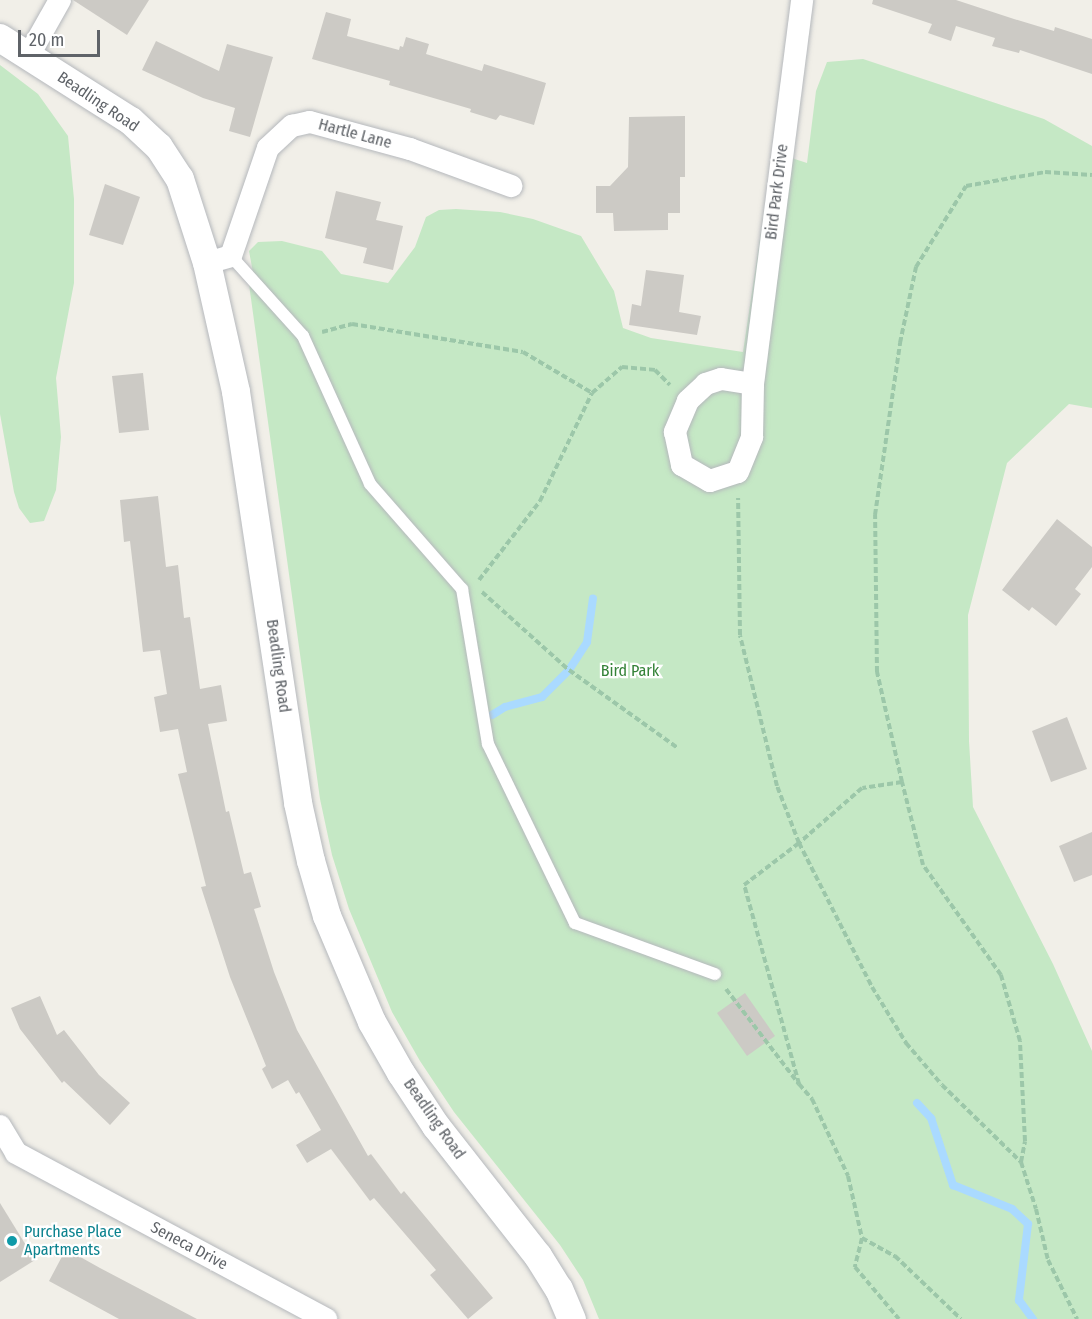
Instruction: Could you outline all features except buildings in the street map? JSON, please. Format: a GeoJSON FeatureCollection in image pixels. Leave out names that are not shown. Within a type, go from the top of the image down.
{"type":"FeatureCollection","features":[{"type":"Feature","properties":{"kind":"street"},"geometry":{"type":"LineString","coordinates":[[29,55],[60,0]]}},
{"type":"Feature","properties":{"kind":"street","name":"Bird Park Drive"},"geometry":{"type":"LineString","coordinates":[[738,472],[752,437],[753,384],[802,0]]}},
{"type":"Feature","properties":{"kind":"street","name":"Beadling Road"},"geometry":{"type":"LineString","coordinates":[[0,38],[131,121],[159,147],[180,179],[219,260],[236,392],[298,803],[311,861],[327,916],[372,1022],[401,1073],[436,1126],[538,1257],[559,1289],[572,1319]]}},
{"type":"Feature","properties":{"kind":"street","name":"Hartle Lane"},"geometry":{"type":"LineString","coordinates":[[219,260],[268,148],[292,126],[310,122],[410,149],[511,186]]}},
{"type":"Feature","properties":{"kind":"street"},"geometry":{"type":"LineString","coordinates":[[738,472],[710,481],[682,465],[675,432],[688,401],[706,384],[722,379],[753,384]]}},
{"type":"Feature","properties":{"kind":"street","name":"Seneca Drive"},"geometry":{"type":"LineString","coordinates":[[0,1126],[8,1158],[326,1319]]}},
{"type":"Feature","properties":{"kind":"lane"},"geometry":{"type":"LineString","coordinates":[[219,260],[303,336],[370,484],[462,589],[488,744],[575,923],[715,974]]}},
{"type":"Feature","properties":{"kind":"path"},"geometry":{"type":"LineString","coordinates":[[1077,1319],[1048,1260],[1022,1162],[1025,1141],[1020,1041],[1001,975],[923,865],[902,783],[877,672],[875,515],[900,343],[916,267],[966,186],[1045,172],[1092,175]]}},
{"type":"Feature","properties":{"kind":"path"},"geometry":{"type":"LineString","coordinates":[[303,336],[352,324],[523,352],[591,393]]}},
{"type":"Feature","properties":{"kind":"path"},"geometry":{"type":"LineString","coordinates":[[678,748],[569,670],[475,586],[540,501],[591,393],[622,367],[655,370],[688,401]]}},
{"type":"Feature","properties":{"kind":"path"},"geometry":{"type":"LineString","coordinates":[[738,472],[740,635],[777,786],[799,843],[838,915],[872,987],[906,1042],[942,1085],[1022,1162]]}},
{"type":"Feature","properties":{"kind":"path"},"geometry":{"type":"LineString","coordinates":[[799,1084],[744,885],[799,843],[862,788],[902,783]]}},
{"type":"Feature","properties":{"kind":"path"},"geometry":{"type":"LineString","coordinates":[[715,974],[812,1099],[848,1176],[862,1238],[855,1267],[899,1319]]}},
{"type":"Feature","properties":{"kind":"path"},"geometry":{"type":"LineString","coordinates":[[862,1238],[895,1256],[961,1319]]}},
{"type":"Feature","properties":{"kind":"green space","name":"Bird Park"},"geometry":{"type":"Polygon","coordinates":[[[863,59],[1044,119],[1092,146],[1092,408],[1069,404],[1007,463],[968,615],[969,741],[973,807],[1053,964],[1092,1051],[1092,1319],[599,1319],[583,1280],[560,1245],[454,1112],[420,1061],[392,1012],[349,909],[332,855],[320,799],[248,277],[254,278],[249,251],[258,242],[282,241],[322,251],[341,274],[388,283],[415,247],[426,217],[439,210],[500,212],[533,219],[581,236],[614,291],[623,328],[651,338],[743,352],[773,152],[807,163],[816,91],[827,62],[863,59]]]}},
{"type":"Feature","properties":{"kind":"green space"},"geometry":{"type":"Polygon","coordinates":[[[0,65],[38,94],[68,136],[74,199],[74,283],[56,378],[61,437],[56,490],[44,521],[30,523],[19,508],[14,492],[0,414],[0,65]]]}},
{"type":"Feature","properties":{"kind":"waterway"},"geometry":{"type":"LineString","coordinates":[[492,715],[505,707],[542,697],[569,670],[587,642],[593,598]]}},
{"type":"Feature","properties":{"kind":"waterway"},"geometry":{"type":"LineString","coordinates":[[917,1103],[931,1118],[953,1185],[1012,1209],[1028,1224],[1019,1300],[1033,1319]]}},
{"type":"Feature","properties":{"kind":"place","name":"Purchase Place Apartments"},"geometry":{"type":"Point","coordinates":[12,1241]}}]}
